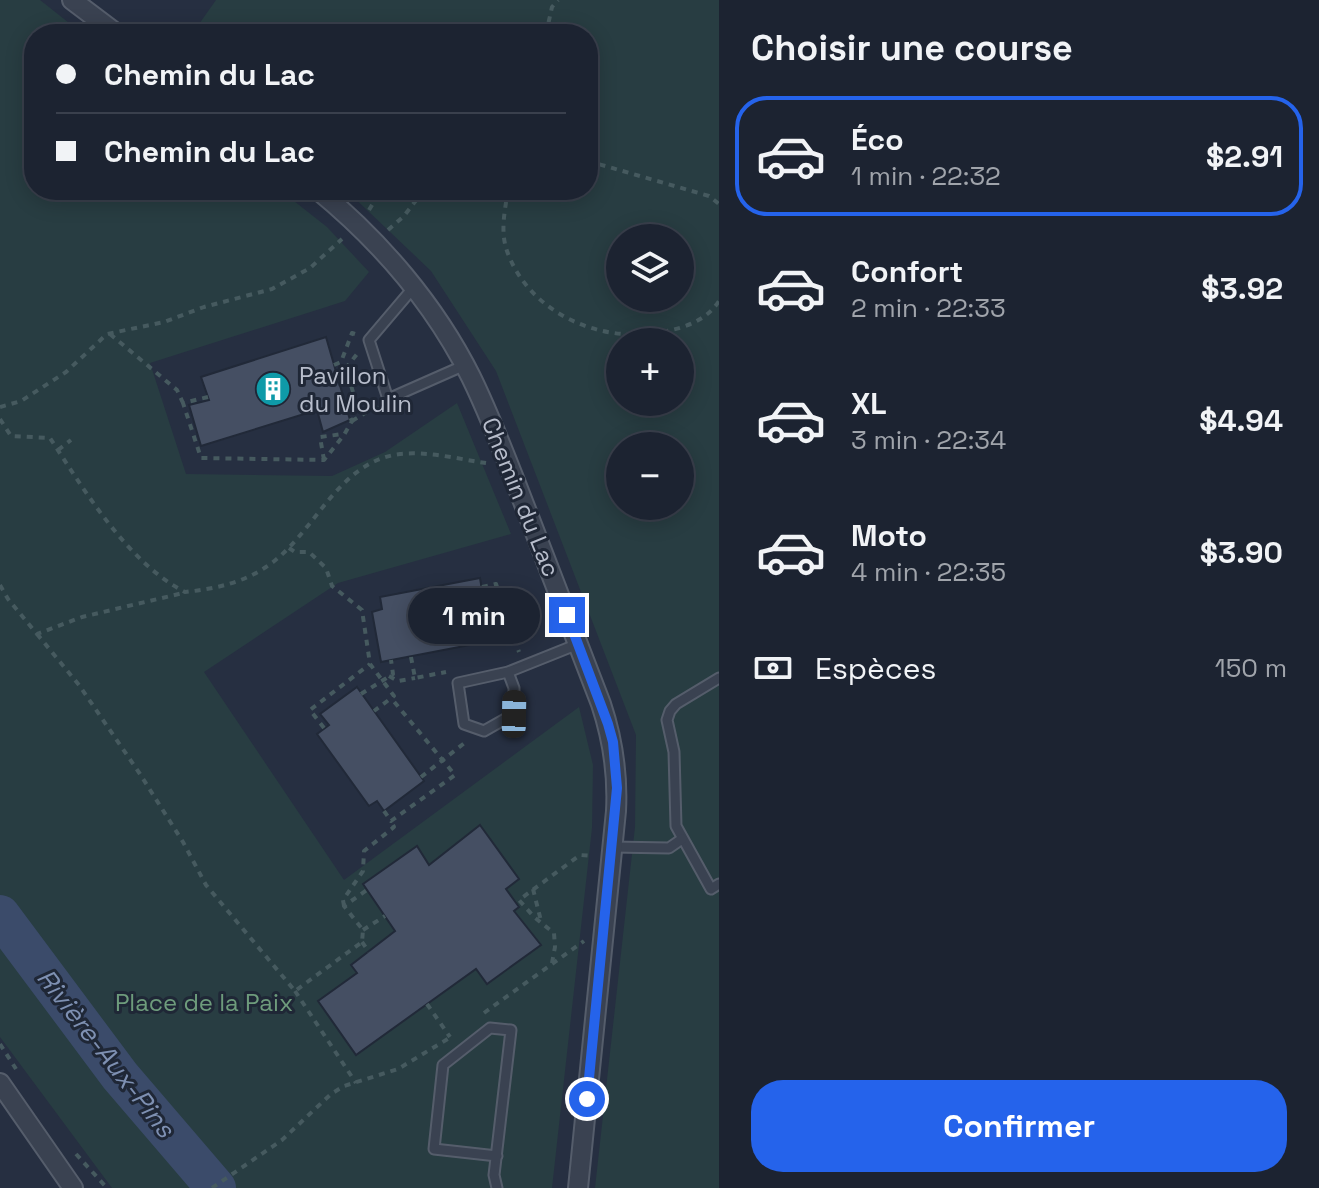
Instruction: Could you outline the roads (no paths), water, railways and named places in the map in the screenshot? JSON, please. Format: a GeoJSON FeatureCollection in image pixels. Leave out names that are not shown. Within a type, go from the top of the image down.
{"type":"FeatureCollection","features":[{"type":"Feature","properties":{"kind":"street"},"geometry":{"type":"LineString","coordinates":[[72,0],[104,24]]}},
{"type":"Feature","properties":{"kind":"street","name":"Chemin du Lac"},"geometry":{"type":"LineString","coordinates":[[329,200],[375,243],[414,287],[465,365],[500,444],[613,742],[617,788],[613,847],[578,1188]]}},
{"type":"Feature","properties":{"kind":"street"},"geometry":{"type":"LineString","coordinates":[[0,1083],[73,1188]]}},
{"type":"Feature","properties":{"kind":"lane"},"geometry":{"type":"LineString","coordinates":[[414,287],[369,340],[388,399],[465,365]]}},
{"type":"Feature","properties":{"kind":"lane"},"geometry":{"type":"LineString","coordinates":[[508,672],[514,688],[514,714],[484,731],[464,724],[458,683],[508,672],[578,644]]}},
{"type":"Feature","properties":{"kind":"lane"},"geometry":{"type":"LineString","coordinates":[[719,678],[676,704],[667,720],[674,752],[676,826],[711,889],[719,884]]}},
{"type":"Feature","properties":{"kind":"lane"},"geometry":{"type":"LineString","coordinates":[[613,847],[669,848],[682,839]]}},
{"type":"Feature","properties":{"kind":"lane"},"geometry":{"type":"LineString","coordinates":[[497,1156],[434,1149],[443,1065],[490,1028],[511,1030],[497,1156],[494,1175],[497,1188]]}},
{"type":"Feature","properties":{"kind":"waterway","name":"Rivière-Aux-Pins"},"geometry":{"type":"LineString","coordinates":[[0,915],[120,1076],[216,1188]]}},
{"type":"Feature","properties":{"kind":"place","name":"Pavillon du Moulin"},"geometry":{"type":"Point","coordinates":[273,389]}},
{"type":"Feature","properties":{"kind":"park label","name":"Place de la Paix"},"geometry":{"type":"Point","coordinates":[204,1002]}}]}
